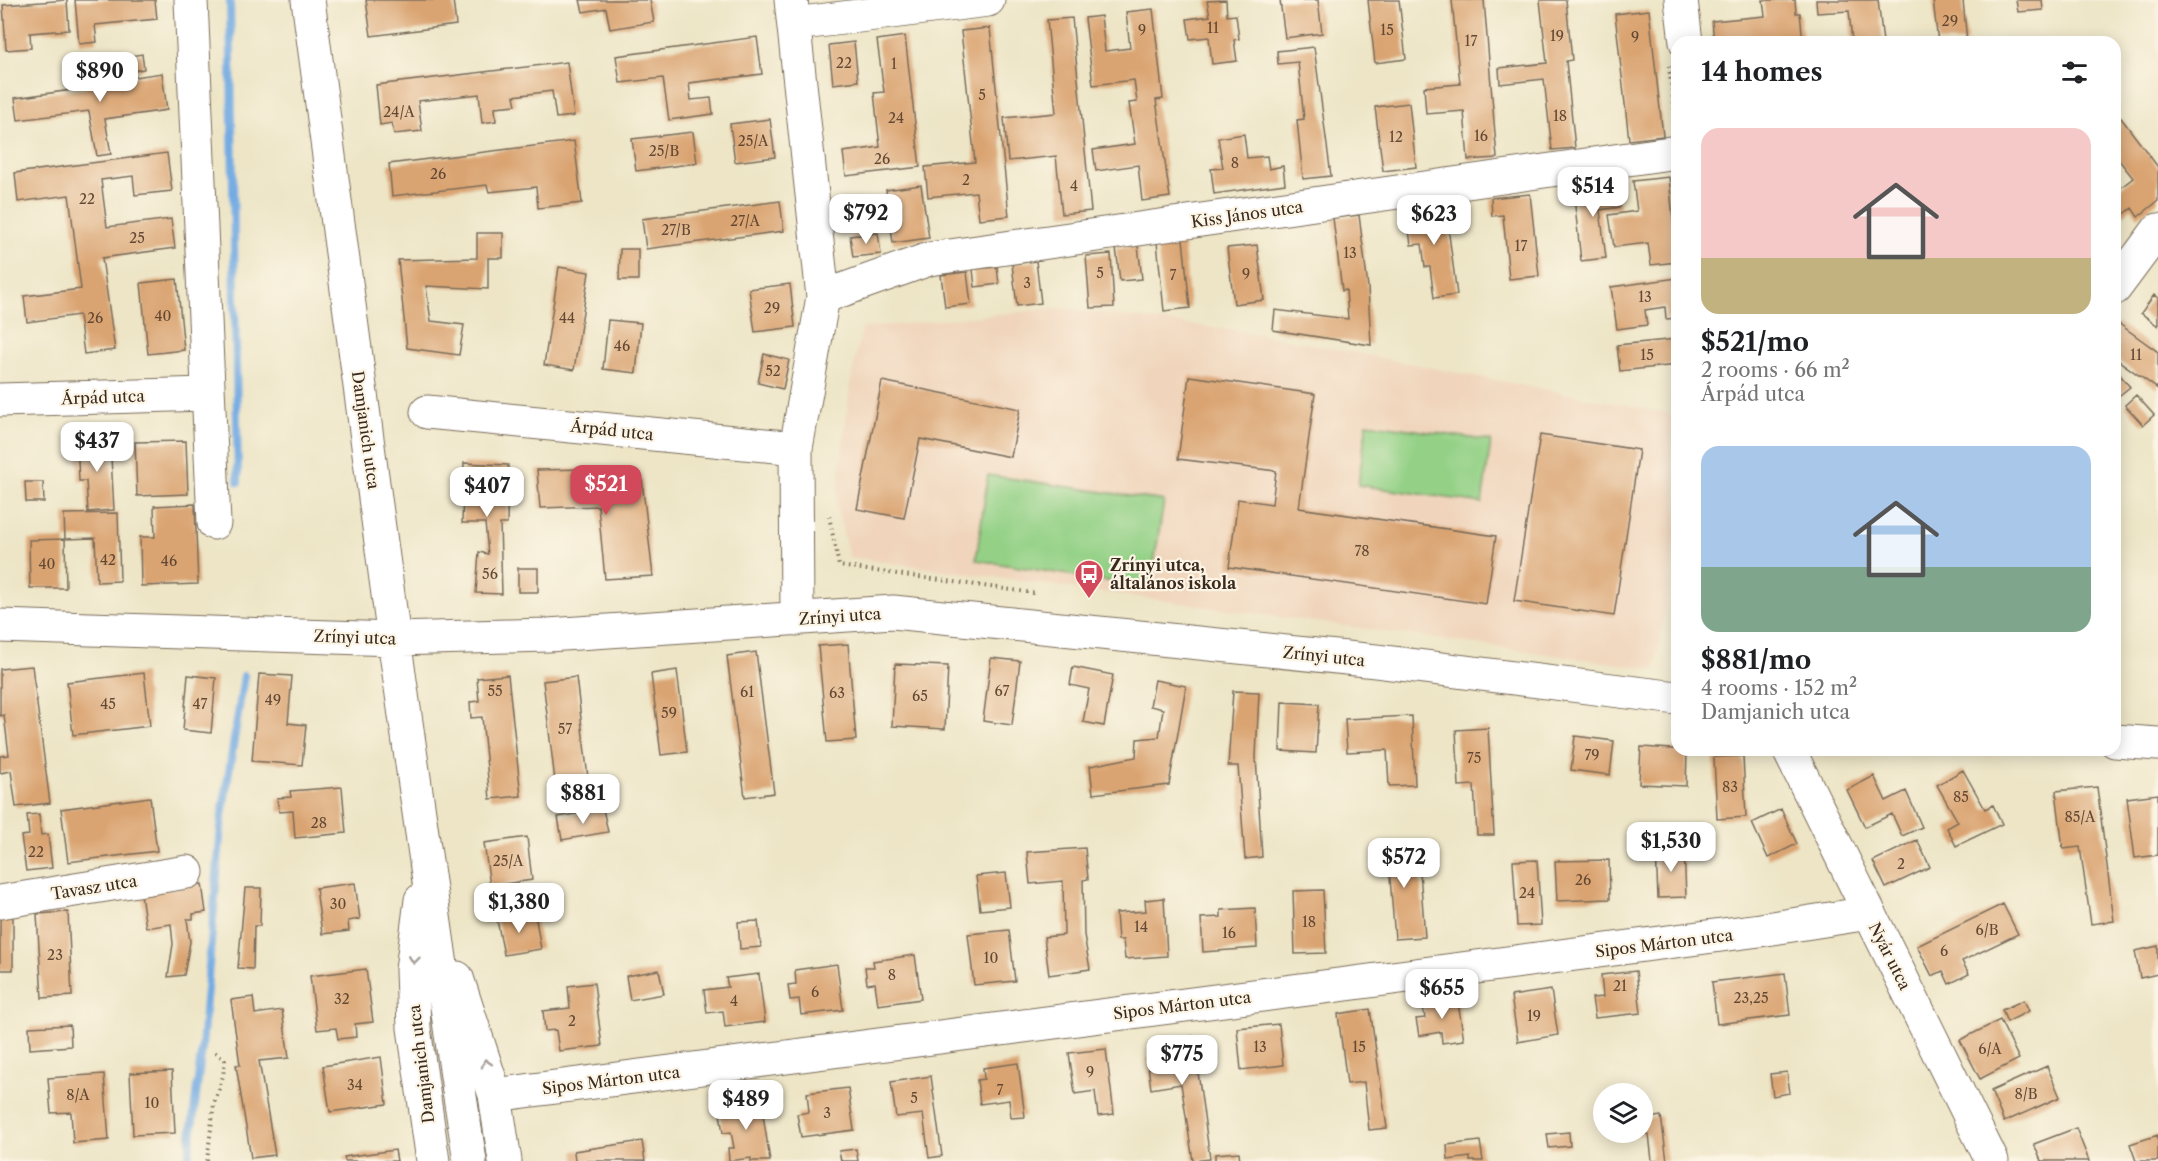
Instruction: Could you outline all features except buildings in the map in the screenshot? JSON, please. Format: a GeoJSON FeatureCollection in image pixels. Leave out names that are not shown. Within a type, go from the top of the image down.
{"type":"FeatureCollection","features":[{"type":"Feature","properties":{"kind":"street"},"geometry":{"type":"LineString","coordinates":[[191,0],[214,524]]}},
{"type":"Feature","properties":{"kind":"street","name":"Damjanich utca"},"geometry":{"type":"LineString","coordinates":[[308,0],[394,639],[470,1161]]}},
{"type":"Feature","properties":{"kind":"street"},"geometry":{"type":"LineString","coordinates":[[797,619],[796,448],[823,297],[792,12],[988,0]]}},
{"type":"Feature","properties":{"kind":"street"},"geometry":{"type":"LineString","coordinates":[[1681,0],[1685,36]]}},
{"type":"Feature","properties":{"kind":"street","name":"Kiss János utca"},"geometry":{"type":"LineString","coordinates":[[823,297],[929,259],[1671,153]]}},
{"type":"Feature","properties":{"kind":"street"},"geometry":{"type":"LineString","coordinates":[[2121,280],[2158,230]]}},
{"type":"Feature","properties":{"kind":"street","name":"Árpád utca"},"geometry":{"type":"LineString","coordinates":[[0,400],[207,394]]}},
{"type":"Feature","properties":{"kind":"street","name":"Árpád utca"},"geometry":{"type":"LineString","coordinates":[[427,412],[796,448]]}},
{"type":"Feature","properties":{"kind":"street","name":"Zrínyi utca"},"geometry":{"type":"LineString","coordinates":[[0,626],[394,639],[548,635],[893,612],[1376,661],[1671,697]]}},
{"type":"Feature","properties":{"kind":"street"},"geometry":{"type":"LineString","coordinates":[[2121,741],[2158,744]]}},
{"type":"Feature","properties":{"kind":"street","name":"Nyár utca"},"geometry":{"type":"LineString","coordinates":[[1792,756],[1992,1161]]}},
{"type":"Feature","properties":{"kind":"street","name":"Damjanich utca"},"geometry":{"type":"LineString","coordinates":[[426,860],[412,970],[414,1028],[433,1161]]}},
{"type":"Feature","properties":{"kind":"street","name":"Tavasz utca"},"geometry":{"type":"LineString","coordinates":[[0,902],[187,872]]}},
{"type":"Feature","properties":{"kind":"street","name":"Sipos Márton utca"},"geometry":{"type":"LineString","coordinates":[[495,1095],[1737,933],[1869,913]]}},
{"type":"Feature","properties":{"kind":"street","name":"Damjanich utca"},"geometry":{"type":"LineString","coordinates":[[438,936],[464,991],[495,1095],[505,1161]]}},
{"type":"Feature","properties":{"kind":"path"},"geometry":{"type":"LineString","coordinates":[[828,509],[839,566],[1038,594]]}},
{"type":"Feature","properties":{"kind":"path"},"geometry":{"type":"LineString","coordinates":[[207,1161],[214,1104],[223,1076],[225,1060],[212,1050]]}},
{"type":"Feature","properties":{"kind":"shaded area"},"geometry":{"type":"Polygon","coordinates":[[[1059,308],[1246,332],[1671,414],[1671,569],[1655,669],[849,557],[836,505],[850,385],[862,328],[1059,308]]]}},
{"type":"Feature","properties":{"kind":"green space"},"geometry":{"type":"Polygon","coordinates":[[[1367,423],[1491,441],[1482,503],[1358,485],[1367,423]]]}},
{"type":"Feature","properties":{"kind":"green space"},"geometry":{"type":"Polygon","coordinates":[[[988,475],[1164,501],[1150,588],[976,560],[988,475]]]}},
{"type":"Feature","properties":{"kind":"waterway"},"geometry":{"type":"LineString","coordinates":[[230,0],[238,482]]}},
{"type":"Feature","properties":{"kind":"waterway"},"geometry":{"type":"LineString","coordinates":[[188,1161],[202,1047],[222,816],[244,676]]}},
{"type":"Feature","properties":{"kind":"place","name":"Zrínyi utca, általános iskola"},"geometry":{"type":"Point","coordinates":[1089,600]}}]}
